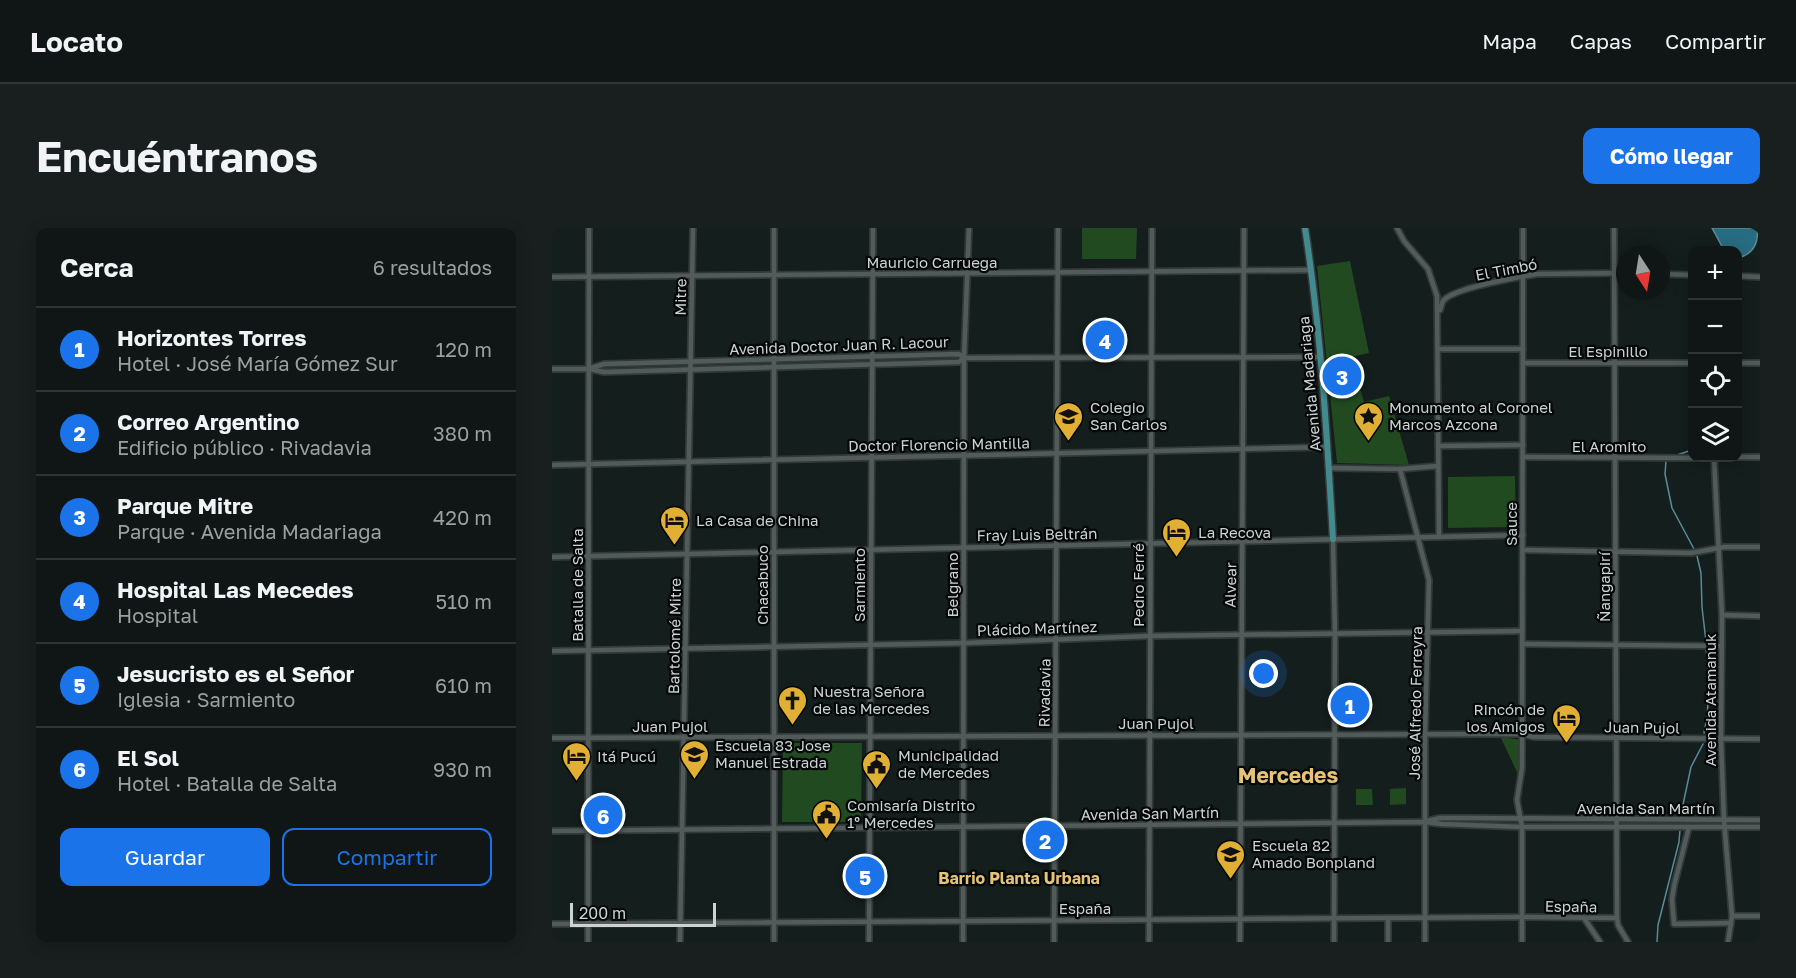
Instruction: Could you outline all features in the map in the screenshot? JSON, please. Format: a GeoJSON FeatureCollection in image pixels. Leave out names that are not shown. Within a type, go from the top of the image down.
{"type":"FeatureCollection","features":[{"type":"Feature","properties":{"kind":"main road","name":"Avenida Madariaga"},"geometry":{"type":"LineString","coordinates":[[1305,228],[1329,468],[1333,539]]}},
{"type":"Feature","properties":{"kind":"street","name":"Batalla de Salta"},"geometry":{"type":"LineString","coordinates":[[588,942],[589,228]]}},
{"type":"Feature","properties":{"kind":"street","name":"Mitre"},"geometry":{"type":"LineString","coordinates":[[691,366],[693,228]]}},
{"type":"Feature","properties":{"kind":"street","name":"Chacabuco"},"geometry":{"type":"LineString","coordinates":[[774,228],[774,942]]}},
{"type":"Feature","properties":{"kind":"street","name":"Sarmiento"},"geometry":{"type":"LineString","coordinates":[[869,942],[873,228]]}},
{"type":"Feature","properties":{"kind":"street","name":"Belgrano"},"geometry":{"type":"LineString","coordinates":[[963,942],[964,358],[969,228]]}},
{"type":"Feature","properties":{"kind":"street","name":"Rivadavia"},"geometry":{"type":"LineString","coordinates":[[1054,942],[1058,228]]}},
{"type":"Feature","properties":{"kind":"street","name":"Pedro Ferré"},"geometry":{"type":"LineString","coordinates":[[1149,942],[1152,228]]}},
{"type":"Feature","properties":{"kind":"street","name":"Alvear"},"geometry":{"type":"LineString","coordinates":[[1240,942],[1244,228]]}},
{"type":"Feature","properties":{"kind":"street"},"geometry":{"type":"LineString","coordinates":[[1397,228],[1428,269],[1435,288],[1439,312],[1439,537]]}},
{"type":"Feature","properties":{"kind":"street","name":"Sauce"},"geometry":{"type":"LineString","coordinates":[[1522,942],[1522,826],[1517,800],[1522,768],[1523,228]]}},
{"type":"Feature","properties":{"kind":"street","name":"Ñangapirí"},"geometry":{"type":"LineString","coordinates":[[1614,228],[1617,918],[1618,925],[1628,942]]}},
{"type":"Feature","properties":{"kind":"street","name":"Mauricio Carruega"},"geometry":{"type":"LineString","coordinates":[[552,277],[1311,270]]}},
{"type":"Feature","properties":{"kind":"street","name":"El Timbó"},"geometry":{"type":"LineString","coordinates":[[1449,297],[1465,289],[1523,276],[1614,273]]}},
{"type":"Feature","properties":{"kind":"street"},"geometry":{"type":"LineString","coordinates":[[1670,274],[1688,275]]}},
{"type":"Feature","properties":{"kind":"street"},"geometry":{"type":"LineString","coordinates":[[1742,276],[1760,277]]}},
{"type":"Feature","properties":{"kind":"street"},"geometry":{"type":"LineString","coordinates":[[1435,288],[1443,296],[1449,297]]}},
{"type":"Feature","properties":{"kind":"street"},"geometry":{"type":"LineString","coordinates":[[1439,312],[1443,301],[1449,297]]}},
{"type":"Feature","properties":{"kind":"street"},"geometry":{"type":"LineString","coordinates":[[1439,349],[1523,349]]}},
{"type":"Feature","properties":{"kind":"street","name":"Avenida Doctor Juan R. Lacour"},"geometry":{"type":"LineString","coordinates":[[552,369],[589,369],[604,364],[774,368],[959,362],[964,358],[959,354],[774,360],[691,366]]}},
{"type":"Feature","properties":{"kind":"street"},"geometry":{"type":"LineString","coordinates":[[964,358],[1319,357]]}},
{"type":"Feature","properties":{"kind":"street","name":"El Espinillo"},"geometry":{"type":"LineString","coordinates":[[1523,363],[1688,363]]}},
{"type":"Feature","properties":{"kind":"street"},"geometry":{"type":"LineString","coordinates":[[1742,363],[1760,363]]}},
{"type":"Feature","properties":{"kind":"street","name":"Bartolomé Mitre"},"geometry":{"type":"LineString","coordinates":[[680,942],[691,366]]}},
{"type":"Feature","properties":{"kind":"street"},"geometry":{"type":"LineString","coordinates":[[1438,446],[1523,445]]}},
{"type":"Feature","properties":{"kind":"street","name":"Doctor Florencio Mantilla"},"geometry":{"type":"LineString","coordinates":[[552,465],[1327,447]]}},
{"type":"Feature","properties":{"kind":"street","name":"El Aromito"},"geometry":{"type":"LineString","coordinates":[[1523,457],[1688,458]]}},
{"type":"Feature","properties":{"kind":"street"},"geometry":{"type":"LineString","coordinates":[[1742,457],[1760,457]]}},
{"type":"Feature","properties":{"kind":"street","name":"Avenida Atamanuk"},"geometry":{"type":"LineString","coordinates":[[1714,462],[1722,615],[1721,740],[1724,827],[1732,916],[1728,942]]}},
{"type":"Feature","properties":{"kind":"street"},"geometry":{"type":"LineString","coordinates":[[1329,468],[1438,466]]}},
{"type":"Feature","properties":{"kind":"street","name":"José Alfredo Ferreyra"},"geometry":{"type":"LineString","coordinates":[[1400,468],[1429,580],[1425,734],[1425,942]]}},
{"type":"Feature","properties":{"kind":"street","name":"Fray Luis Beltrán"},"geometry":{"type":"LineString","coordinates":[[552,557],[1523,535]]}},
{"type":"Feature","properties":{"kind":"street"},"geometry":{"type":"LineString","coordinates":[[1333,539],[1334,942]]}},
{"type":"Feature","properties":{"kind":"street"},"geometry":{"type":"LineString","coordinates":[[1523,550],[1691,553],[1717,548],[1760,547]]}},
{"type":"Feature","properties":{"kind":"street"},"geometry":{"type":"LineString","coordinates":[[1722,615],[1760,616]]}},
{"type":"Feature","properties":{"kind":"street","name":"Plácido Martínez"},"geometry":{"type":"LineString","coordinates":[[552,651],[964,643],[1241,634],[1522,631]]}},
{"type":"Feature","properties":{"kind":"street"},"geometry":{"type":"LineString","coordinates":[[1523,644],[1722,645]]}},
{"type":"Feature","properties":{"kind":"street","name":"Juan Pujol"},"geometry":{"type":"LineString","coordinates":[[552,738],[1522,734],[1533,737],[1760,739]]}},
{"type":"Feature","properties":{"kind":"street","name":"Avenida San Martín"},"geometry":{"type":"LineString","coordinates":[[1425,822],[1440,818],[1521,819],[1689,827],[1760,827]]}},
{"type":"Feature","properties":{"kind":"street","name":"Avenida San Martín"},"geometry":{"type":"LineString","coordinates":[[552,831],[1425,822],[1522,826],[1760,820]]}},
{"type":"Feature","properties":{"kind":"street"},"geometry":{"type":"LineString","coordinates":[[1689,827],[1674,886],[1672,899],[1674,924],[1731,923]]}},
{"type":"Feature","properties":{"kind":"street"},"geometry":{"type":"LineString","coordinates":[[1732,916],[1760,916]]}},
{"type":"Feature","properties":{"kind":"street"},"geometry":{"type":"LineString","coordinates":[[1388,918],[1388,942]]}},
{"type":"Feature","properties":{"kind":"street"},"geometry":{"type":"LineString","coordinates":[[1584,918],[1600,942]]}},
{"type":"Feature","properties":{"kind":"street","name":"España"},"geometry":{"type":"LineString","coordinates":[[552,924],[1617,918]]}},
{"type":"Feature","properties":{"kind":"green space"},"geometry":{"type":"Polygon","coordinates":[[[1082,228],[1137,228],[1136,259],[1082,259],[1082,228]]]}},
{"type":"Feature","properties":{"kind":"green space"},"geometry":{"type":"Polygon","coordinates":[[[1350,261],[1369,353],[1351,357],[1364,402],[1389,396],[1409,465],[1337,463],[1317,266],[1350,261]]]}},
{"type":"Feature","properties":{"kind":"green space"},"geometry":{"type":"Polygon","coordinates":[[[1515,476],[1516,527],[1448,528],[1448,477],[1515,476]]]}},
{"type":"Feature","properties":{"kind":"green space"},"geometry":{"type":"Polygon","coordinates":[[[1501,738],[1521,740],[1522,768],[1518,774],[1501,738]]]}},
{"type":"Feature","properties":{"kind":"green space"},"geometry":{"type":"Polygon","coordinates":[[[783,743],[862,743],[861,822],[782,822],[783,743]]]}},
{"type":"Feature","properties":{"kind":"green space"},"geometry":{"type":"Polygon","coordinates":[[[1406,788],[1406,804],[1390,805],[1390,789],[1406,788]]]}},
{"type":"Feature","properties":{"kind":"green space"},"geometry":{"type":"Polygon","coordinates":[[[1356,789],[1372,789],[1373,805],[1356,805],[1356,789]]]}},
{"type":"Feature","properties":{"kind":"water"},"geometry":{"type":"Polygon","coordinates":[[[1712,228],[1757,228],[1756,243],[1748,254],[1742,256],[1742,246],[1722,246],[1712,228]]]}},
{"type":"Feature","properties":{"kind":"waterway"},"geometry":{"type":"LineString","coordinates":[[1671,457],[1688,451]]}},
{"type":"Feature","properties":{"kind":"waterway"},"geometry":{"type":"LineString","coordinates":[[1666,461],[1665,474],[1672,508],[1694,549]]}},
{"type":"Feature","properties":{"kind":"waterway"},"geometry":{"type":"LineString","coordinates":[[1697,556],[1701,573],[1706,642]]}},
{"type":"Feature","properties":{"kind":"waterway"},"geometry":{"type":"LineString","coordinates":[[1704,733],[1709,691],[1706,649]]}},
{"type":"Feature","properties":{"kind":"waterway"},"geometry":{"type":"LineString","coordinates":[[1681,814],[1691,767],[1703,744]]}},
{"type":"Feature","properties":{"kind":"waterway"},"geometry":{"type":"LineString","coordinates":[[1657,942],[1658,925],[1680,830]]}},
{"type":"Feature","properties":{"kind":"place","name":"Hospital Las Mecedes"},"geometry":{"type":"Point","coordinates":[1105,340]}},
{"type":"Feature","properties":{"kind":"place","name":"Parque Mitre"},"geometry":{"type":"Point","coordinates":[1342,376]}},
{"type":"Feature","properties":{"kind":"place","name":"Colegio San Carlos"},"geometry":{"type":"Point","coordinates":[1069,442]}},
{"type":"Feature","properties":{"kind":"place","name":"Monumento al Coronel Marcos Azcona"},"geometry":{"type":"Point","coordinates":[1368,442]}},
{"type":"Feature","properties":{"kind":"place","name":"La Casa de China"},"geometry":{"type":"Point","coordinates":[675,546]}},
{"type":"Feature","properties":{"kind":"place","name":"La Recova"},"geometry":{"type":"Point","coordinates":[1177,558]}},
{"type":"Feature","properties":{"kind":"place","name":"Horizontes Torres"},"geometry":{"type":"Point","coordinates":[1350,705]}},
{"type":"Feature","properties":{"kind":"place","name":"Nuestra Señora de las Mercedes"},"geometry":{"type":"Point","coordinates":[792,726]}},
{"type":"Feature","properties":{"kind":"place","name":"Rincón de los Amigos"},"geometry":{"type":"Point","coordinates":[1566,744]}},
{"type":"Feature","properties":{"kind":"place","name":"Escuela 83 Jose Manuel Estrada"},"geometry":{"type":"Point","coordinates":[694,780]}},
{"type":"Feature","properties":{"kind":"place","name":"Itá Pucú"},"geometry":{"type":"Point","coordinates":[576,782]}},
{"type":"Feature","properties":{"kind":"place","name":"Municipalidad de Mercedes"},"geometry":{"type":"Point","coordinates":[877,790]}},
{"type":"Feature","properties":{"kind":"place","name":"El Sol"},"geometry":{"type":"Point","coordinates":[603,815]}},
{"type":"Feature","properties":{"kind":"place","name":"Comisaría Distrito 1º Mercedes"},"geometry":{"type":"Point","coordinates":[826,840]}},
{"type":"Feature","properties":{"kind":"place","name":"Correo Argentino"},"geometry":{"type":"Point","coordinates":[1045,840]}},
{"type":"Feature","properties":{"kind":"place","name":"Jesucristo es el Señor"},"geometry":{"type":"Point","coordinates":[865,876]}},
{"type":"Feature","properties":{"kind":"place","name":"Escuela 82 Amado Bonpland"},"geometry":{"type":"Point","coordinates":[1231,880]}},
{"type":"Feature","properties":{"kind":"district","name":"Mercedes"},"geometry":{"type":"Point","coordinates":[1288,775]}},
{"type":"Feature","properties":{"kind":"district","name":"Barrio Planta Urbana"},"geometry":{"type":"Point","coordinates":[1019,878]}}]}
